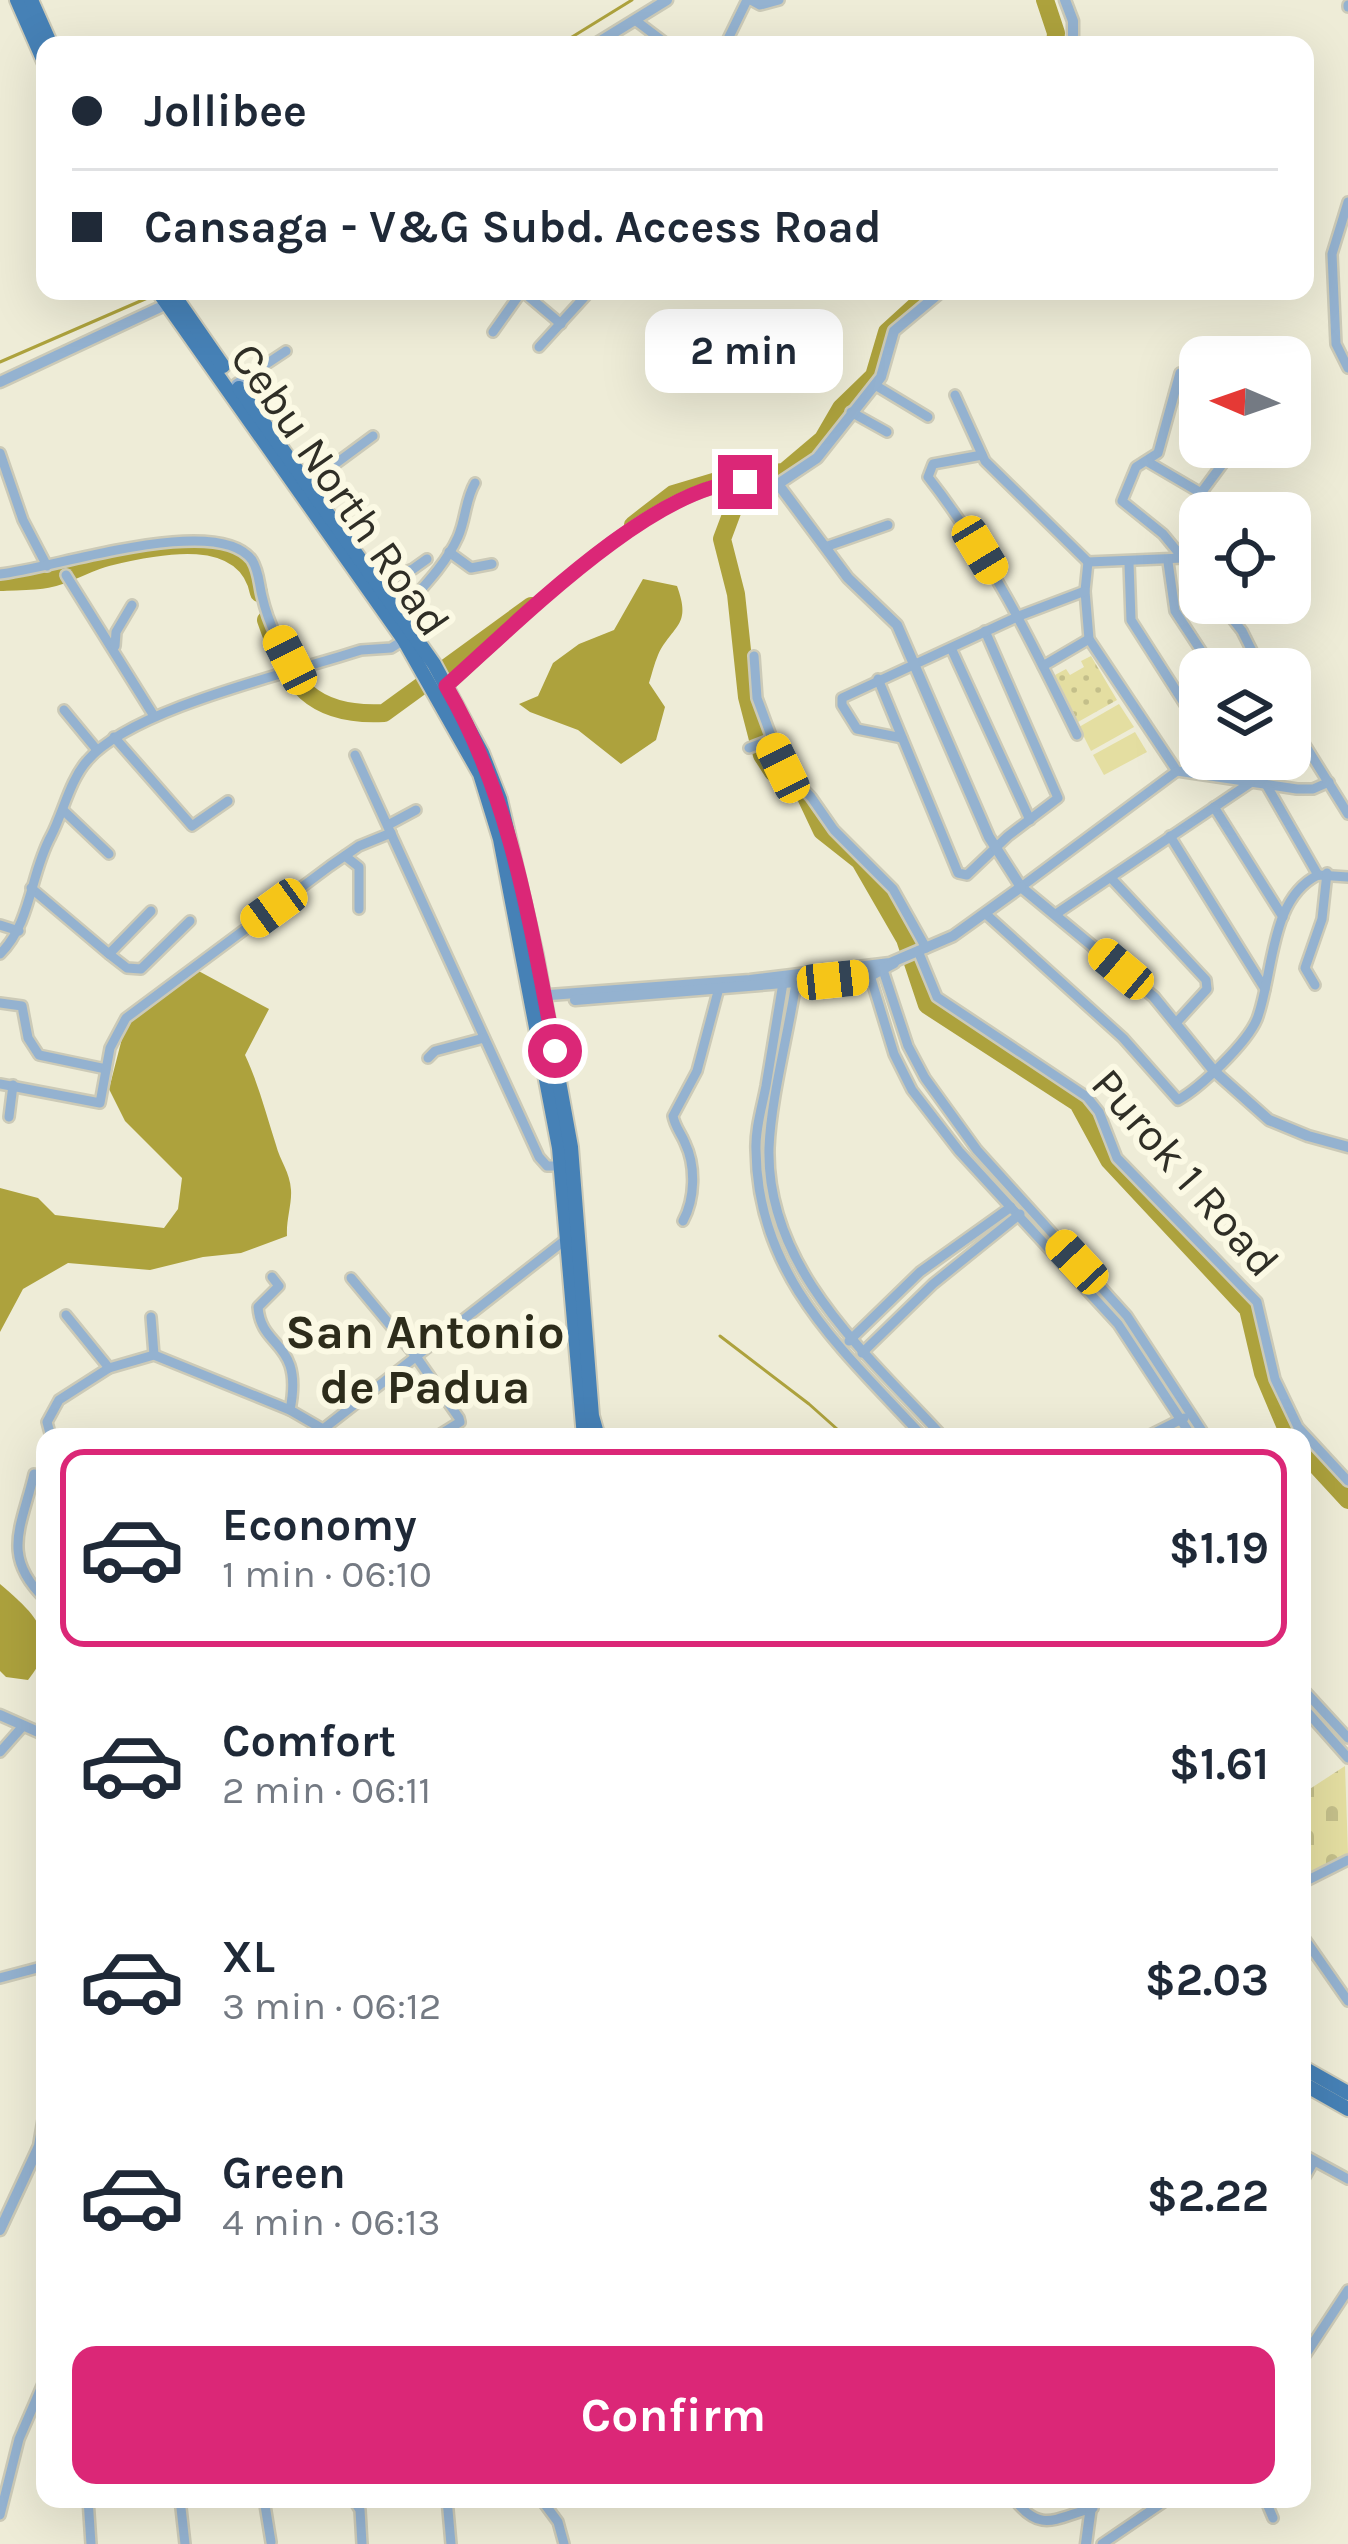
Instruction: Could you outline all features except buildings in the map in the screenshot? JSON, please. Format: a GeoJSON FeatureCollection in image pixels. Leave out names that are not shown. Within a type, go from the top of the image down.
{"type":"FeatureCollection","features":[{"type":"Feature","properties":{"kind":"main road"},"geometry":{"type":"LineString","coordinates":[[16,0],[36,37]]}},
{"type":"Feature","properties":{"kind":"main road"},"geometry":{"type":"LineString","coordinates":[[31,0],[41,36]]}},
{"type":"Feature","properties":{"kind":"main road","name":"Cebu North Road"},"geometry":{"type":"LineString","coordinates":[[174,300],[400,614],[482,753],[505,813],[571,1147],[582,1428]]}},
{"type":"Feature","properties":{"kind":"main road","name":"Cebu North Road"},"geometry":{"type":"LineString","coordinates":[[174,300],[404,640],[429,668]]}},
{"type":"Feature","properties":{"kind":"main road","name":"Cebu North Road"},"geometry":{"type":"LineString","coordinates":[[539,999],[595,1428]]}},
{"type":"Feature","properties":{"kind":"main road"},"geometry":{"type":"LineString","coordinates":[[1311,2072],[1348,2093]]}},
{"type":"Feature","properties":{"kind":"main road"},"geometry":{"type":"LineString","coordinates":[[1311,2088],[1348,2109]]}},
{"type":"Feature","properties":{"kind":"street"},"geometry":{"type":"LineString","coordinates":[[609,36],[667,0]]}},
{"type":"Feature","properties":{"kind":"street"},"geometry":{"type":"LineString","coordinates":[[730,36],[749,0],[760,5],[779,0]]}},
{"type":"Feature","properties":{"kind":"street"},"geometry":{"type":"LineString","coordinates":[[1065,0],[1073,36]]}},
{"type":"Feature","properties":{"kind":"street"},"geometry":{"type":"LineString","coordinates":[[635,20],[656,36]]}},
{"type":"Feature","properties":{"kind":"street"},"geometry":{"type":"LineString","coordinates":[[1348,202],[1332,254],[1336,344],[1348,368]]}},
{"type":"Feature","properties":{"kind":"street"},"geometry":{"type":"LineString","coordinates":[[0,382],[163,300]]}},
{"type":"Feature","properties":{"kind":"street"},"geometry":{"type":"LineString","coordinates":[[493,332],[516,300]]}},
{"type":"Feature","properties":{"kind":"street"},"geometry":{"type":"LineString","coordinates":[[533,300],[561,324]]}},
{"type":"Feature","properties":{"kind":"street"},"geometry":{"type":"LineString","coordinates":[[539,346],[582,300]]}},
{"type":"Feature","properties":{"kind":"street"},"geometry":{"type":"LineString","coordinates":[[442,687],[562,583],[659,511],[734,482],[772,483],[817,458],[875,385],[892,348],[894,331],[931,300]]}},
{"type":"Feature","properties":{"kind":"street"},"geometry":{"type":"LineString","coordinates":[[236,384],[286,351]]}},
{"type":"Feature","properties":{"kind":"street"},"geometry":{"type":"LineString","coordinates":[[1179,377],[1158,453],[1136,467],[1122,501],[1179,553]]}},
{"type":"Feature","properties":{"kind":"street"},"geometry":{"type":"LineString","coordinates":[[875,385],[928,417]]}},
{"type":"Feature","properties":{"kind":"street"},"geometry":{"type":"LineString","coordinates":[[956,395],[982,455],[1088,562],[1179,559]]}},
{"type":"Feature","properties":{"kind":"street"},"geometry":{"type":"LineString","coordinates":[[851,412],[887,432]]}},
{"type":"Feature","properties":{"kind":"street"},"geometry":{"type":"LineString","coordinates":[[308,484],[373,436]]}},
{"type":"Feature","properties":{"kind":"street"},"geometry":{"type":"LineString","coordinates":[[0,453],[23,520],[46,566]]}},
{"type":"Feature","properties":{"kind":"street"},"geometry":{"type":"LineString","coordinates":[[982,455],[933,464],[928,477],[960,517],[1019,616],[1077,734]]}},
{"type":"Feature","properties":{"kind":"street"},"geometry":{"type":"LineString","coordinates":[[1148,462],[1202,493],[1220,468]]}},
{"type":"Feature","properties":{"kind":"street"},"geometry":{"type":"LineString","coordinates":[[400,614],[459,535],[475,483]]}},
{"type":"Feature","properties":{"kind":"street"},"geometry":{"type":"LineString","coordinates":[[772,483],[848,578],[897,625],[996,850],[1022,887],[1154,997],[1214,1071],[1269,1120],[1348,1147]]}},
{"type":"Feature","properties":{"kind":"street"},"geometry":{"type":"LineString","coordinates":[[825,547],[888,525]]}},
{"type":"Feature","properties":{"kind":"street"},"geometry":{"type":"LineString","coordinates":[[0,574],[203,539],[240,549],[253,562],[293,673]]}},
{"type":"Feature","properties":{"kind":"street"},"geometry":{"type":"LineString","coordinates":[[449,552],[471,568],[492,564]]}},
{"type":"Feature","properties":{"kind":"street"},"geometry":{"type":"LineString","coordinates":[[378,584],[427,559]]}},
{"type":"Feature","properties":{"kind":"street"},"geometry":{"type":"LineString","coordinates":[[1088,562],[1085,592],[1090,639],[1178,771]]}},
{"type":"Feature","properties":{"kind":"street"},"geometry":{"type":"LineString","coordinates":[[1168,562],[1174,611],[1199,648]]}},
{"type":"Feature","properties":{"kind":"street"},"geometry":{"type":"LineString","coordinates":[[1129,563],[1131,620],[1179,695]]}},
{"type":"Feature","properties":{"kind":"street"},"geometry":{"type":"LineString","coordinates":[[66,575],[154,716]]}},
{"type":"Feature","properties":{"kind":"street"},"geometry":{"type":"LineString","coordinates":[[902,738],[863,733],[842,705],[847,693],[1019,616],[1085,592]]}},
{"type":"Feature","properties":{"kind":"street"},"geometry":{"type":"LineString","coordinates":[[116,652],[116,632],[132,605]]}},
{"type":"Feature","properties":{"kind":"street"},"geometry":{"type":"LineString","coordinates":[[878,680],[958,873],[967,875],[1056,802],[1057,794],[986,632]]}},
{"type":"Feature","properties":{"kind":"street"},"geometry":{"type":"LineString","coordinates":[[1043,666],[1090,639]]}},
{"type":"Feature","properties":{"kind":"street"},"geometry":{"type":"LineString","coordinates":[[0,954],[19,931],[41,854],[81,766],[97,750],[154,716],[361,650],[392,648],[404,640]]}},
{"type":"Feature","properties":{"kind":"street"},"geometry":{"type":"LineString","coordinates":[[951,648],[1030,820]]}},
{"type":"Feature","properties":{"kind":"street","name":"Purok 1 Road"},"geometry":{"type":"LineString","coordinates":[[754,656],[759,744],[893,889],[911,954],[937,997],[1088,1097],[1118,1158],[1257,1302],[1275,1379],[1299,1428]]}},
{"type":"Feature","properties":{"kind":"street"},"geometry":{"type":"LineString","coordinates":[[64,710],[97,750]]}},
{"type":"Feature","properties":{"kind":"street"},"geometry":{"type":"LineString","coordinates":[[114,737],[192,826],[228,801]]}},
{"type":"Feature","properties":{"kind":"street"},"geometry":{"type":"LineString","coordinates":[[355,755],[538,1157],[547,1166],[561,1166]]}},
{"type":"Feature","properties":{"kind":"street"},"geometry":{"type":"LineString","coordinates":[[1311,755],[1348,814]]}},
{"type":"Feature","properties":{"kind":"street"},"geometry":{"type":"LineString","coordinates":[[539,999],[876,970],[987,916],[1178,771],[1267,786],[1313,789],[1330,782]]}},
{"type":"Feature","properties":{"kind":"street"},"geometry":{"type":"LineString","coordinates":[[1056,914],[1250,783]]}},
{"type":"Feature","properties":{"kind":"street"},"geometry":{"type":"LineString","coordinates":[[1267,786],[1322,874],[1322,919],[1305,968],[1315,985]]}},
{"type":"Feature","properties":{"kind":"street"},"geometry":{"type":"LineString","coordinates":[[1214,807],[1283,917]]}},
{"type":"Feature","properties":{"kind":"street"},"geometry":{"type":"LineString","coordinates":[[0,1084],[100,1102],[110,1048],[126,1018],[345,856],[416,810]]}},
{"type":"Feature","properties":{"kind":"street"},"geometry":{"type":"LineString","coordinates":[[64,811],[109,854]]}},
{"type":"Feature","properties":{"kind":"street"},"geometry":{"type":"LineString","coordinates":[[1170,836],[1265,989]]}},
{"type":"Feature","properties":{"kind":"street"},"geometry":{"type":"LineString","coordinates":[[345,856],[359,867],[359,909]]}},
{"type":"Feature","properties":{"kind":"street"},"geometry":{"type":"LineString","coordinates":[[987,916],[1124,1038],[1173,1099],[1183,1099],[1255,1024],[1283,917],[1295,891],[1322,874],[1348,877]]}},
{"type":"Feature","properties":{"kind":"street"},"geometry":{"type":"LineString","coordinates":[[1111,878],[1206,980],[1207,989],[1175,1023]]}},
{"type":"Feature","properties":{"kind":"street"},"geometry":{"type":"LineString","coordinates":[[31,888],[128,968],[141,969],[190,921]]}},
{"type":"Feature","properties":{"kind":"street"},"geometry":{"type":"LineString","coordinates":[[110,954],[151,911]]}},
{"type":"Feature","properties":{"kind":"street"},"geometry":{"type":"LineString","coordinates":[[0,925],[19,931]]}},
{"type":"Feature","properties":{"kind":"street"},"geometry":{"type":"LineString","coordinates":[[876,970],[894,1054],[912,1090],[959,1151],[1127,1316],[1193,1412],[1194,1428]]}},
{"type":"Feature","properties":{"kind":"street"},"geometry":{"type":"LineString","coordinates":[[876,970],[926,1078],[1019,1208],[1118,1324],[1191,1428]]}},
{"type":"Feature","properties":{"kind":"street"},"geometry":{"type":"LineString","coordinates":[[790,980],[769,1145],[772,1195],[785,1241],[802,1274],[864,1351],[936,1428]]}},
{"type":"Feature","properties":{"kind":"street"},"geometry":{"type":"LineString","coordinates":[[790,980],[755,1145],[759,1198],[772,1247],[790,1283],[915,1428]]}},
{"type":"Feature","properties":{"kind":"street"},"geometry":{"type":"LineString","coordinates":[[683,1222],[690,1209],[693,1170],[673,1116],[697,1070],[720,986]]}},
{"type":"Feature","properties":{"kind":"street"},"geometry":{"type":"LineString","coordinates":[[0,1003],[22,1006],[28,1038],[39,1055],[106,1069]]}},
{"type":"Feature","properties":{"kind":"street"},"geometry":{"type":"LineString","coordinates":[[428,1058],[435,1051],[484,1038]]}},
{"type":"Feature","properties":{"kind":"street"},"geometry":{"type":"LineString","coordinates":[[9,1117],[13,1085]]}},
{"type":"Feature","properties":{"kind":"street"},"geometry":{"type":"LineString","coordinates":[[842,1347],[920,1272],[1019,1208]]}},
{"type":"Feature","properties":{"kind":"street"},"geometry":{"type":"LineString","coordinates":[[854,1361],[1019,1208]]}},
{"type":"Feature","properties":{"kind":"street"},"geometry":{"type":"LineString","coordinates":[[322,1428],[572,1235]]}},
{"type":"Feature","properties":{"kind":"street"},"geometry":{"type":"LineString","coordinates":[[272,1276],[279,1286],[258,1307],[259,1322],[291,1361],[295,1386],[290,1410]]}},
{"type":"Feature","properties":{"kind":"street"},"geometry":{"type":"LineString","coordinates":[[351,1279],[415,1355],[460,1422],[450,1428]]}},
{"type":"Feature","properties":{"kind":"street"},"geometry":{"type":"LineString","coordinates":[[66,1315],[109,1368]]}},
{"type":"Feature","properties":{"kind":"street"},"geometry":{"type":"LineString","coordinates":[[151,1317],[154,1355]]}},
{"type":"Feature","properties":{"kind":"street"},"geometry":{"type":"LineString","coordinates":[[49,1428],[59,1400],[109,1368],[154,1355],[290,1410],[312,1428]]}},
{"type":"Feature","properties":{"kind":"street"},"geometry":{"type":"LineString","coordinates":[[1164,1428],[1193,1412]]}},
{"type":"Feature","properties":{"kind":"street","name":"Purok 1 Road"},"geometry":{"type":"LineString","coordinates":[[1311,1441],[1348,1481]]}},
{"type":"Feature","properties":{"kind":"street"},"geometry":{"type":"LineString","coordinates":[[34,1474],[19,1524],[16,1554],[26,1582],[36,1591]]}},
{"type":"Feature","properties":{"kind":"street"},"geometry":{"type":"LineString","coordinates":[[1311,1698],[1348,1738]]}},
{"type":"Feature","properties":{"kind":"street"},"geometry":{"type":"LineString","coordinates":[[0,1715],[36,1731]]}},
{"type":"Feature","properties":{"kind":"street"},"geometry":{"type":"LineString","coordinates":[[1311,1716],[1348,1758]]}},
{"type":"Feature","properties":{"kind":"street"},"geometry":{"type":"LineString","coordinates":[[0,1752],[22,1726]]}},
{"type":"Feature","properties":{"kind":"street"},"geometry":{"type":"LineString","coordinates":[[1311,1878],[1348,1860]]}},
{"type":"Feature","properties":{"kind":"street"},"geometry":{"type":"LineString","coordinates":[[1311,1948],[1348,2001]]}},
{"type":"Feature","properties":{"kind":"street"},"geometry":{"type":"LineString","coordinates":[[0,1978],[36,1968]]}},
{"type":"Feature","properties":{"kind":"street"},"geometry":{"type":"LineString","coordinates":[[0,2230],[36,2152]]}},
{"type":"Feature","properties":{"kind":"street"},"geometry":{"type":"LineString","coordinates":[[1311,2159],[1348,2179]]}},
{"type":"Feature","properties":{"kind":"street"},"geometry":{"type":"LineString","coordinates":[[1311,2166],[1314,2161]]}},
{"type":"Feature","properties":{"kind":"street"},"geometry":{"type":"LineString","coordinates":[[1311,2346],[1348,2290]]}},
{"type":"Feature","properties":{"kind":"street"},"geometry":{"type":"LineString","coordinates":[[0,2515],[20,2439],[36,2401]]}},
{"type":"Feature","properties":{"kind":"street"},"geometry":{"type":"LineString","coordinates":[[89,2508],[91,2544]]}},
{"type":"Feature","properties":{"kind":"street"},"geometry":{"type":"LineString","coordinates":[[181,2508],[184,2544]]}},
{"type":"Feature","properties":{"kind":"street"},"geometry":{"type":"LineString","coordinates":[[265,2508],[271,2542]]}},
{"type":"Feature","properties":{"kind":"street"},"geometry":{"type":"LineString","coordinates":[[359,2508],[362,2544]]}},
{"type":"Feature","properties":{"kind":"street"},"geometry":{"type":"LineString","coordinates":[[448,2508],[451,2544]]}},
{"type":"Feature","properties":{"kind":"street"},"geometry":{"type":"LineString","coordinates":[[547,2508],[564,2544]]}},
{"type":"Feature","properties":{"kind":"street"},"geometry":{"type":"LineString","coordinates":[[1023,2508],[1035,2521],[1077,2508]]}},
{"type":"Feature","properties":{"kind":"street"},"geometry":{"type":"LineString","coordinates":[[1086,2544],[1092,2508]]}},
{"type":"Feature","properties":{"kind":"street"},"geometry":{"type":"LineString","coordinates":[[1102,2544],[1155,2508]]}},
{"type":"Feature","properties":{"kind":"street"},"geometry":{"type":"LineString","coordinates":[[1269,2508],[1273,2518]]}},
{"type":"Feature","properties":{"kind":"street"},"geometry":{"type":"LineString","coordinates":[[1124,2530],[1130,2544]]}},
{"type":"Feature","properties":{"kind":"green space"},"geometry":{"type":"Polygon","coordinates":[[[1091,656],[1117,700],[1078,722],[1055,675],[1066,669],[1070,675],[1091,656]]]}},
{"type":"Feature","properties":{"kind":"green space"},"geometry":{"type":"Polygon","coordinates":[[[1119,704],[1134,727],[1091,751],[1079,727],[1119,704]]]}},
{"type":"Feature","properties":{"kind":"green space"},"geometry":{"type":"Polygon","coordinates":[[[1135,732],[1147,752],[1104,775],[1093,755],[1135,732]]]}},
{"type":"Feature","properties":{"kind":"green space"},"geometry":{"type":"Polygon","coordinates":[[[1345,1766],[1348,1853],[1311,1872],[1311,1788],[1345,1766]]]}},
{"type":"Feature","properties":{"kind":"shaded area"},"geometry":{"type":"Polygon","coordinates":[[[643,579],[677,586],[682,618],[658,655],[649,683],[665,707],[656,740],[621,764],[578,730],[519,704],[538,696],[553,663],[579,644],[614,630],[643,579]]]}},
{"type":"Feature","properties":{"kind":"shaded area"},"geometry":{"type":"Polygon","coordinates":[[[193,968],[269,1009],[245,1055],[290,1184],[287,1236],[241,1253],[150,1270],[68,1263],[23,1289],[0,1332],[0,1188],[38,1198],[55,1215],[164,1228],[178,1209],[182,1178],[125,1121],[109,1089],[127,1019],[193,968]]]}},
{"type":"Feature","properties":{"kind":"shaded area"},"geometry":{"type":"Polygon","coordinates":[[[0,1584],[36,1621],[36,1668],[28,1680],[6,1677],[0,1671],[0,1584]]]}},
{"type":"Feature","properties":{"kind":"waterway"},"geometry":{"type":"LineString","coordinates":[[574,36],[632,0]]}},
{"type":"Feature","properties":{"kind":"waterway"},"geometry":{"type":"LineString","coordinates":[[1045,0],[1056,36]]}},
{"type":"Feature","properties":{"kind":"waterway"},"geometry":{"type":"LineString","coordinates":[[0,362],[143,300]]}},
{"type":"Feature","properties":{"kind":"waterway"},"geometry":{"type":"LineString","coordinates":[[633,525],[673,494],[733,476],[784,472],[823,439],[841,408],[874,376],[887,332],[922,300]]}},
{"type":"Feature","properties":{"kind":"waterway"},"geometry":{"type":"LineString","coordinates":[[760,476],[740,491],[722,539],[736,594],[747,697],[762,755],[773,772],[805,795],[822,831],[860,861],[905,939],[927,1005],[1078,1103],[1109,1160],[1248,1309],[1263,1373],[1286,1428]]}},
{"type":"Feature","properties":{"kind":"waterway"},"geometry":{"type":"LineString","coordinates":[[0,582],[47,579],[100,559],[150,548],[197,545],[237,557],[251,572],[259,593]]}},
{"type":"Feature","properties":{"kind":"waterway"},"geometry":{"type":"LineString","coordinates":[[266,620],[284,662],[306,692],[338,709],[384,713],[531,606]]}},
{"type":"Feature","properties":{"kind":"waterway"},"geometry":{"type":"LineString","coordinates":[[720,1336],[836,1428]]}},
{"type":"Feature","properties":{"kind":"waterway"},"geometry":{"type":"LineString","coordinates":[[1311,1460],[1348,1500]]}},
{"type":"Feature","properties":{"kind":"district","name":"San Antonio de Padua"},"geometry":{"type":"Point","coordinates":[425,1358]}},
{"type":"Feature","properties":{"kind":"route"},"geometry":{"type":"LineString","coordinates":[[555,1051],[505,813],[482,753],[446,686],[562,583],[659,511],[718,487],[745,482]]}}]}
